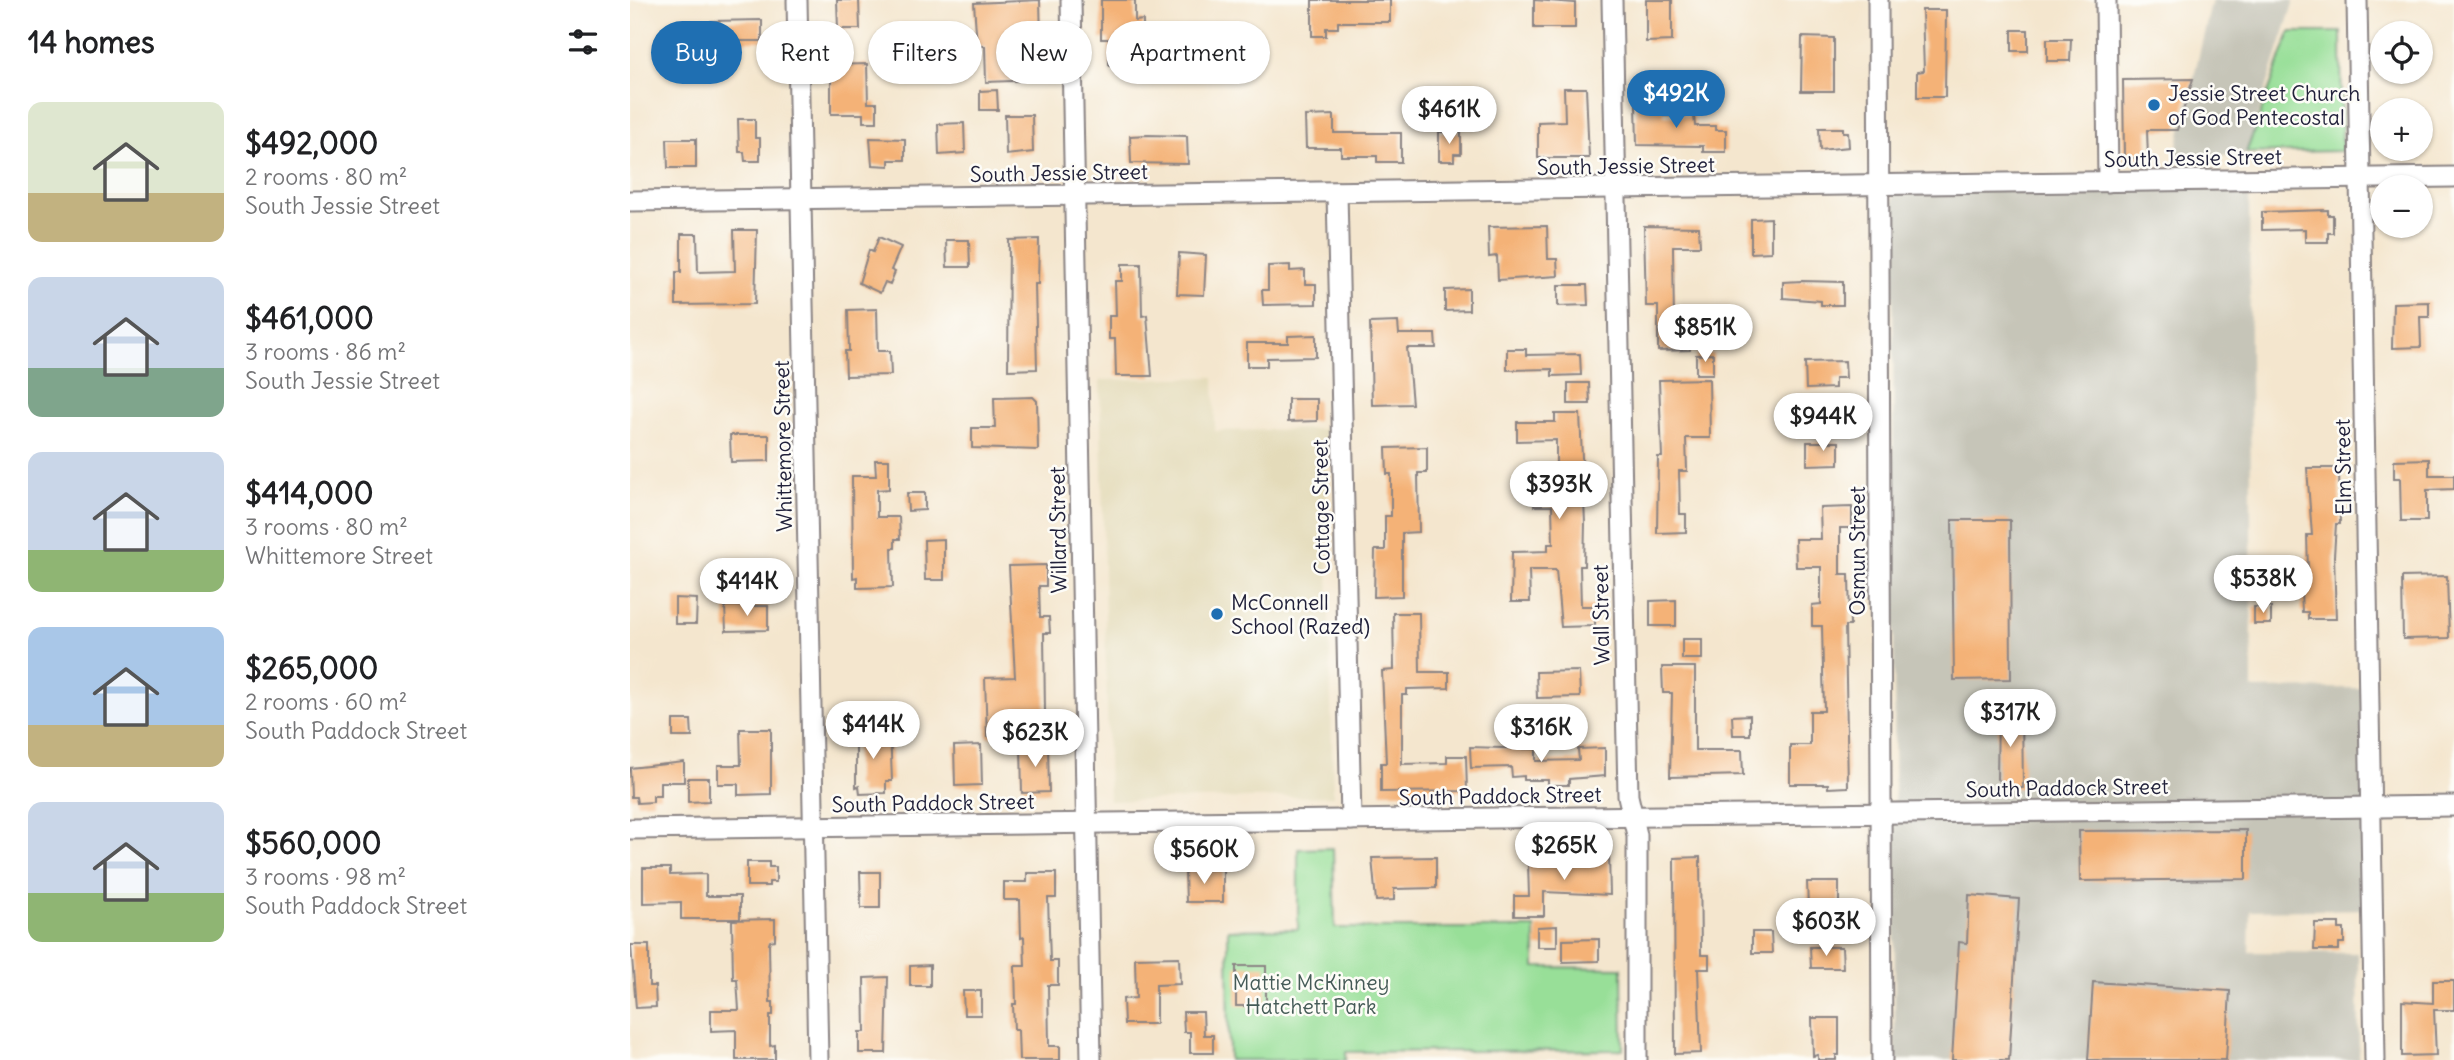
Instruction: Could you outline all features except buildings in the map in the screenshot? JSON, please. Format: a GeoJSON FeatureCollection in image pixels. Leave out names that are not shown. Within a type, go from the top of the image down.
{"type":"FeatureCollection","features":[{"type":"Feature","properties":{"kind":"street","name":"Whittemore Street"},"geometry":{"type":"LineString","coordinates":[[797,0],[818,1060]]}},
{"type":"Feature","properties":{"kind":"street","name":"Willard Street"},"geometry":{"type":"LineString","coordinates":[[1071,0],[1091,1060]]}},
{"type":"Feature","properties":{"kind":"street","name":"Wall Street"},"geometry":{"type":"LineString","coordinates":[[1612,0],[1628,796],[1637,835],[1637,1060]]}},
{"type":"Feature","properties":{"kind":"street","name":"Osmun Street"},"geometry":{"type":"LineString","coordinates":[[1878,0],[1882,1060]]}},
{"type":"Feature","properties":{"kind":"street"},"geometry":{"type":"LineString","coordinates":[[2106,0],[2108,182]]}},
{"type":"Feature","properties":{"kind":"street","name":"Elm Street"},"geometry":{"type":"LineString","coordinates":[[2357,0],[2375,1060]]}},
{"type":"Feature","properties":{"kind":"street","name":"South Jessie Street"},"geometry":{"type":"LineString","coordinates":[[630,201],[2454,177]]}},
{"type":"Feature","properties":{"kind":"street","name":"Cottage Street"},"geometry":{"type":"LineString","coordinates":[[1337,192],[1351,820]]}},
{"type":"Feature","properties":{"kind":"street","name":"South Paddock Street"},"geometry":{"type":"LineString","coordinates":[[630,830],[2454,806]]}},
{"type":"Feature","properties":{"kind":"shaded area"},"geometry":{"type":"Polygon","coordinates":[[[2212,0],[2294,0],[2246,153],[2174,161],[2212,0]]]}},
{"type":"Feature","properties":{"kind":"shaded area"},"geometry":{"type":"Polygon","coordinates":[[[2249,179],[2252,689],[2371,688],[2372,909],[2250,911],[2249,952],[2358,953],[2359,1060],[1895,1060],[1893,186],[2249,179]]]}},
{"type":"Feature","properties":{"kind":"shaded area","name":"McConnell School (Razed)"},"geometry":{"type":"Polygon","coordinates":[[[1214,377],[1215,431],[1325,429],[1333,796],[1109,801],[1100,380],[1214,377]]]}},
{"type":"Feature","properties":{"kind":"green space"},"geometry":{"type":"Polygon","coordinates":[[[2290,32],[2341,32],[2342,151],[2246,153],[2290,32]]]}},
{"type":"Feature","properties":{"kind":"green space","name":"Mattie McKinney Hatchett Park"},"geometry":{"type":"Polygon","coordinates":[[[1333,848],[1335,928],[1535,928],[1535,967],[1622,968],[1623,1050],[1346,1052],[1346,1060],[1229,1060],[1228,930],[1298,929],[1298,849],[1333,848]]]}},
{"type":"Feature","properties":{"kind":"place","name":"Jessie Street Church of God Pentecostal"},"geometry":{"type":"Point","coordinates":[2154,105]}},
{"type":"Feature","properties":{"kind":"place","name":"McConnell School (Razed)"},"geometry":{"type":"Point","coordinates":[1217,614]}}]}
